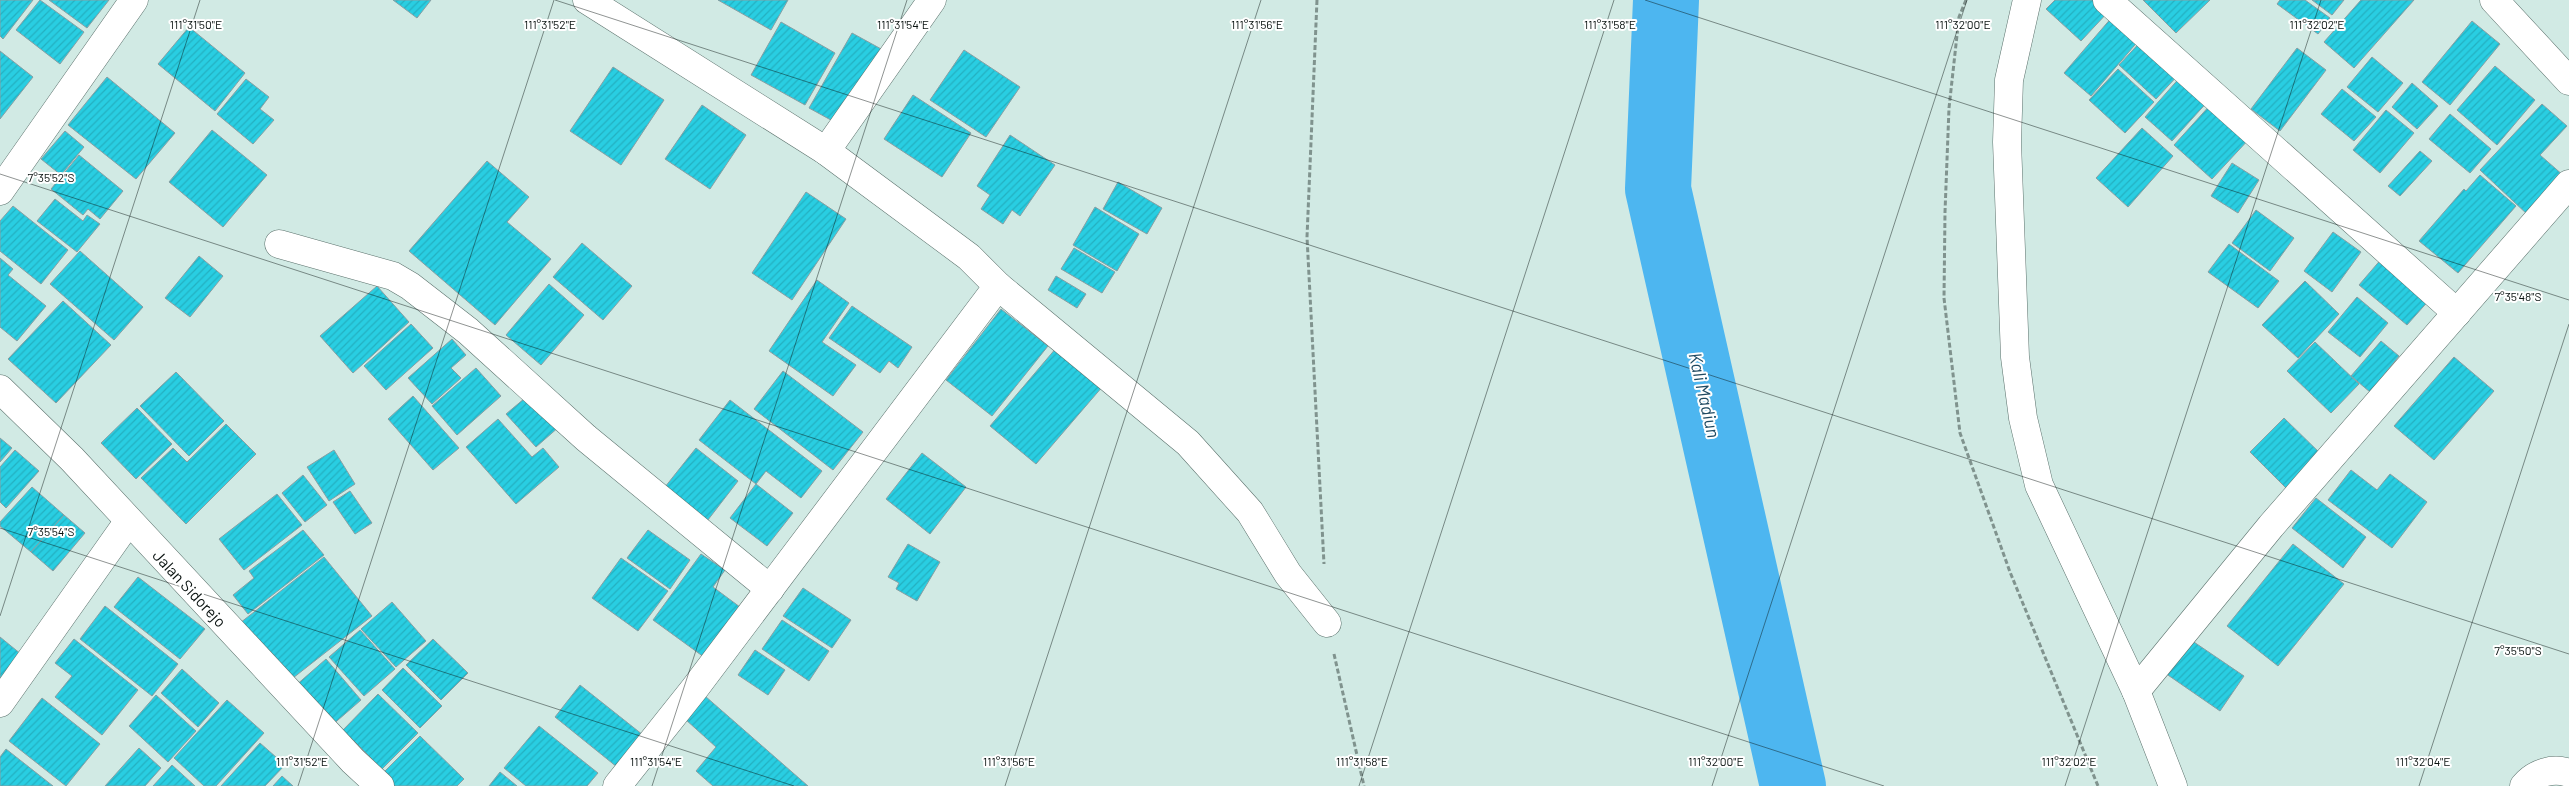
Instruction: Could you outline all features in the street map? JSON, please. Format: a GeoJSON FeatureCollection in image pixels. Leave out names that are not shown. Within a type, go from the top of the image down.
{"type":"FeatureCollection","features":[{"type":"Feature","properties":{"kind":"street"},"geometry":{"type":"LineString","coordinates":[[0,191],[134,0]]}},
{"type":"Feature","properties":{"kind":"street"},"geometry":{"type":"LineString","coordinates":[[826,151],[932,0]]}},
{"type":"Feature","properties":{"kind":"street"},"geometry":{"type":"LineString","coordinates":[[2027,0],[2009,80],[2007,142],[2015,357],[2023,418],[2039,485],[2136,691],[2173,786]]}},
{"type":"Feature","properties":{"kind":"street"},"geometry":{"type":"LineString","coordinates":[[2107,0],[2457,313]]}},
{"type":"Feature","properties":{"kind":"street"},"geometry":{"type":"LineString","coordinates":[[2494,0],[2569,81]]}},
{"type":"Feature","properties":{"kind":"street"},"geometry":{"type":"LineString","coordinates":[[596,3],[826,151],[969,257],[998,286],[1188,443],[1250,512],[1288,574],[1327,623]]}},
{"type":"Feature","properties":{"kind":"street"},"geometry":{"type":"LineString","coordinates":[[2136,691],[2278,519],[2569,184]]}},
{"type":"Feature","properties":{"kind":"street"},"geometry":{"type":"LineString","coordinates":[[280,244],[393,276],[410,286],[468,331],[586,438],[770,589]]}},
{"type":"Feature","properties":{"kind":"street"},"geometry":{"type":"LineString","coordinates":[[617,786],[770,589],[998,286]]}},
{"type":"Feature","properties":{"kind":"street","name":"Jalan Sidorejo"},"geometry":{"type":"LineString","coordinates":[[0,390],[72,459],[128,522],[353,760],[380,786]]}},
{"type":"Feature","properties":{"kind":"street"},"geometry":{"type":"LineString","coordinates":[[0,703],[128,522]]}},
{"type":"Feature","properties":{"kind":"street"},"geometry":{"type":"LineString","coordinates":[[2524,786],[2530,779],[2549,770],[2569,773]]}},
{"type":"Feature","properties":{"kind":"path"},"geometry":{"type":"LineString","coordinates":[[1317,0],[1307,237],[1324,574]]}},
{"type":"Feature","properties":{"kind":"path"},"geometry":{"type":"LineString","coordinates":[[1327,623],[1364,786]]}},
{"type":"Feature","properties":{"kind":"building"},"geometry":{"type":"Polygon","coordinates":[[[0,0],[33,0],[3,39],[0,36],[0,0]]]}},
{"type":"Feature","properties":{"kind":"building"},"geometry":{"type":"Polygon","coordinates":[[[40,0],[84,32],[60,64],[16,30],[40,0]]]}},
{"type":"Feature","properties":{"kind":"building"},"geometry":{"type":"Polygon","coordinates":[[[49,0],[109,0],[87,28],[49,0]]]}},
{"type":"Feature","properties":{"kind":"building"},"geometry":{"type":"Polygon","coordinates":[[[393,0],[431,0],[417,18],[393,0]]]}},
{"type":"Feature","properties":{"kind":"building"},"geometry":{"type":"Polygon","coordinates":[[[718,0],[788,0],[771,30],[718,0]]]}},
{"type":"Feature","properties":{"kind":"building"},"geometry":{"type":"Polygon","coordinates":[[[2055,0],[2097,0],[2109,11],[2081,41],[2046,9],[2055,0]]]}},
{"type":"Feature","properties":{"kind":"building"},"geometry":{"type":"Polygon","coordinates":[[[2143,0],[2210,0],[2176,33],[2143,0]]]}},
{"type":"Feature","properties":{"kind":"building"},"geometry":{"type":"Polygon","coordinates":[[[2280,0],[2305,0],[2330,18],[2318,34],[2277,4],[2280,0]]]}},
{"type":"Feature","properties":{"kind":"building"},"geometry":{"type":"Polygon","coordinates":[[[2312,0],[2344,0],[2332,15],[2312,0]]]}},
{"type":"Feature","properties":{"kind":"building"},"geometry":{"type":"Polygon","coordinates":[[[2361,0],[2414,0],[2354,68],[2324,42],[2361,0]]]}},
{"type":"Feature","properties":{"kind":"building"},"geometry":{"type":"Polygon","coordinates":[[[2113,16],[2140,39],[2091,96],[2064,73],[2113,16]]]}},
{"type":"Feature","properties":{"kind":"building"},"geometry":{"type":"Polygon","coordinates":[[[2472,21],[2500,44],[2450,105],[2422,82],[2472,21]]]}},
{"type":"Feature","properties":{"kind":"building"},"geometry":{"type":"Polygon","coordinates":[[[781,22],[835,53],[805,105],[751,75],[781,22]]]}},
{"type":"Feature","properties":{"kind":"building"},"geometry":{"type":"Polygon","coordinates":[[[189,27],[245,73],[215,111],[158,64],[189,27]]]}},
{"type":"Feature","properties":{"kind":"building"},"geometry":{"type":"Polygon","coordinates":[[[852,33],[883,50],[840,125],[809,108],[852,33]]]}},
{"type":"Feature","properties":{"kind":"building"},"geometry":{"type":"Polygon","coordinates":[[[2143,39],[2180,73],[2156,99],[2119,65],[2143,39]]]}},
{"type":"Feature","properties":{"kind":"building"},"geometry":{"type":"Polygon","coordinates":[[[2297,48],[2326,70],[2280,131],[2251,109],[2297,48]]]}},
{"type":"Feature","properties":{"kind":"building"},"geometry":{"type":"Polygon","coordinates":[[[964,50],[1020,87],[986,137],[930,100],[964,50]]]}},
{"type":"Feature","properties":{"kind":"building"},"geometry":{"type":"Polygon","coordinates":[[[0,51],[33,77],[0,119],[0,51]]]}},
{"type":"Feature","properties":{"kind":"building"},"geometry":{"type":"Polygon","coordinates":[[[2372,57],[2403,83],[2378,112],[2347,87],[2372,57]]]}},
{"type":"Feature","properties":{"kind":"building"},"geometry":{"type":"Polygon","coordinates":[[[2495,66],[2535,100],[2497,145],[2457,110],[2495,66]]]}},
{"type":"Feature","properties":{"kind":"building"},"geometry":{"type":"Polygon","coordinates":[[[613,67],[664,100],[621,165],[570,131],[613,67]]]}},
{"type":"Feature","properties":{"kind":"building"},"geometry":{"type":"Polygon","coordinates":[[[2118,69],[2154,102],[2125,133],[2089,100],[2118,69]]]}},
{"type":"Feature","properties":{"kind":"building"},"geometry":{"type":"Polygon","coordinates":[[[2182,75],[2210,99],[2172,141],[2145,117],[2182,75]]]}},
{"type":"Feature","properties":{"kind":"building"},"geometry":{"type":"Polygon","coordinates":[[[107,77],[175,133],[136,179],[68,125],[107,77]]]}},
{"type":"Feature","properties":{"kind":"building"},"geometry":{"type":"Polygon","coordinates":[[[246,79],[269,97],[260,109],[274,120],[253,144],[217,114],[246,79]]]}},
{"type":"Feature","properties":{"kind":"building"},"geometry":{"type":"Polygon","coordinates":[[[2412,83],[2438,106],[2417,129],[2392,107],[2412,83]]]}},
{"type":"Feature","properties":{"kind":"building"},"geometry":{"type":"Polygon","coordinates":[[[2342,89],[2376,117],[2354,141],[2321,114],[2342,89]]]}},
{"type":"Feature","properties":{"kind":"building"},"geometry":{"type":"Polygon","coordinates":[[[913,95],[971,133],[942,177],[884,139],[913,95]]]}},
{"type":"Feature","properties":{"kind":"building"},"geometry":{"type":"Polygon","coordinates":[[[2212,103],[2250,138],[2212,179],[2174,145],[2212,103]]]}},
{"type":"Feature","properties":{"kind":"building"},"geometry":{"type":"Polygon","coordinates":[[[2542,104],[2567,126],[2540,155],[2564,176],[2528,215],[2480,170],[2542,104]]]}},
{"type":"Feature","properties":{"kind":"building"},"geometry":{"type":"Polygon","coordinates":[[[702,105],[746,135],[710,189],[665,159],[702,105]]]}},
{"type":"Feature","properties":{"kind":"building"},"geometry":{"type":"Polygon","coordinates":[[[2386,110],[2414,133],[2380,173],[2353,150],[2386,110]]]}},
{"type":"Feature","properties":{"kind":"building"},"geometry":{"type":"Polygon","coordinates":[[[2450,114],[2491,149],[2470,173],[2429,139],[2450,114]]]}},
{"type":"Feature","properties":{"kind":"building"},"geometry":{"type":"Polygon","coordinates":[[[2142,128],[2173,156],[2128,207],[2096,178],[2142,128]]]}},
{"type":"Feature","properties":{"kind":"building"},"geometry":{"type":"Polygon","coordinates":[[[212,130],[267,175],[223,227],[169,182],[212,130]]]}},
{"type":"Feature","properties":{"kind":"building"},"geometry":{"type":"Polygon","coordinates":[[[65,131],[84,147],[61,175],[41,159],[65,131]]]}},
{"type":"Feature","properties":{"kind":"building"},"geometry":{"type":"Polygon","coordinates":[[[1010,135],[1055,165],[1020,216],[1012,210],[1003,224],[981,209],[990,195],[977,186],[1010,135]]]}},
{"type":"Feature","properties":{"kind":"building"},"geometry":{"type":"Polygon","coordinates":[[[2420,151],[2432,161],[2400,196],[2388,186],[2420,151]]]}},
{"type":"Feature","properties":{"kind":"building"},"geometry":{"type":"Polygon","coordinates":[[[79,155],[123,191],[100,219],[88,209],[83,215],[51,189],[79,155]]]}},
{"type":"Feature","properties":{"kind":"building"},"geometry":{"type":"Polygon","coordinates":[[[487,161],[529,197],[507,222],[551,259],[495,325],[409,251],[487,161]]]}},
{"type":"Feature","properties":{"kind":"building"},"geometry":{"type":"Polygon","coordinates":[[[2232,163],[2259,180],[2238,213],[2211,196],[2232,163]]]}},
{"type":"Feature","properties":{"kind":"building"},"geometry":{"type":"Polygon","coordinates":[[[2480,175],[2516,206],[2458,273],[2419,241],[2464,189],[2466,191],[2480,175]]]}},
{"type":"Feature","properties":{"kind":"building"},"geometry":{"type":"Polygon","coordinates":[[[1118,182],[1162,208],[1147,234],[1103,209],[1118,182]]]}},
{"type":"Feature","properties":{"kind":"building"},"geometry":{"type":"Polygon","coordinates":[[[806,192],[846,219],[792,300],[752,273],[806,192]]]}},
{"type":"Feature","properties":{"kind":"building"},"geometry":{"type":"Polygon","coordinates":[[[55,199],[83,221],[87,215],[100,224],[77,252],[37,221],[55,199]]]}},
{"type":"Feature","properties":{"kind":"building"},"geometry":{"type":"Polygon","coordinates":[[[13,206],[68,250],[41,284],[0,251],[0,221],[13,206]]]}},
{"type":"Feature","properties":{"kind":"building"},"geometry":{"type":"Polygon","coordinates":[[[1095,207],[1139,234],[1117,271],[1073,245],[1095,207]]]}},
{"type":"Feature","properties":{"kind":"building"},"geometry":{"type":"Polygon","coordinates":[[[2256,210],[2294,238],[2270,271],[2232,243],[2256,210]]]}},
{"type":"Feature","properties":{"kind":"building"},"geometry":{"type":"Polygon","coordinates":[[[2333,232],[2361,252],[2332,292],[2304,271],[2333,232]]]}},
{"type":"Feature","properties":{"kind":"building"},"geometry":{"type":"Polygon","coordinates":[[[582,243],[632,286],[603,320],[553,277],[582,243]]]}},
{"type":"Feature","properties":{"kind":"building"},"geometry":{"type":"Polygon","coordinates":[[[2229,244],[2279,281],[2258,308],[2208,272],[2229,244]]]}},
{"type":"Feature","properties":{"kind":"building"},"geometry":{"type":"Polygon","coordinates":[[[1074,248],[1115,272],[1102,293],[1061,269],[1074,248]]]}},
{"type":"Feature","properties":{"kind":"building"},"geometry":{"type":"Polygon","coordinates":[[[80,251],[143,307],[114,340],[50,284],[80,251]]]}},
{"type":"Feature","properties":{"kind":"building"},"geometry":{"type":"Polygon","coordinates":[[[199,256],[223,276],[190,317],[165,298],[199,256]]]}},
{"type":"Feature","properties":{"kind":"building"},"geometry":{"type":"Polygon","coordinates":[[[2383,257],[2431,298],[2407,325],[2359,285],[2383,257]]]}},
{"type":"Feature","properties":{"kind":"building"},"geometry":{"type":"Polygon","coordinates":[[[0,258],[13,269],[8,275],[46,306],[17,341],[0,327],[0,258]]]}},
{"type":"Feature","properties":{"kind":"building"},"geometry":{"type":"Polygon","coordinates":[[[1056,276],[1086,294],[1077,308],[1048,290],[1056,276]]]}},
{"type":"Feature","properties":{"kind":"building"},"geometry":{"type":"Polygon","coordinates":[[[817,280],[849,303],[822,342],[856,365],[833,396],[769,351],[817,280]]]}},
{"type":"Feature","properties":{"kind":"building"},"geometry":{"type":"Polygon","coordinates":[[[2305,281],[2339,314],[2298,358],[2262,325],[2305,281]]]}},
{"type":"Feature","properties":{"kind":"building"},"geometry":{"type":"Polygon","coordinates":[[[549,284],[584,315],[541,365],[506,335],[549,284]]]}},
{"type":"Feature","properties":{"kind":"building"},"geometry":{"type":"Polygon","coordinates":[[[377,286],[409,322],[353,373],[320,336],[377,286]]]}},
{"type":"Feature","properties":{"kind":"building"},"geometry":{"type":"Polygon","coordinates":[[[2357,297],[2388,323],[2360,357],[2328,332],[2357,297]]]}},
{"type":"Feature","properties":{"kind":"building"},"geometry":{"type":"Polygon","coordinates":[[[63,301],[111,345],[56,403],[8,359],[63,301]]]}},
{"type":"Feature","properties":{"kind":"building"},"geometry":{"type":"Polygon","coordinates":[[[852,306],[912,347],[898,368],[889,361],[880,373],[829,338],[852,306]]]}},
{"type":"Feature","properties":{"kind":"building"},"geometry":{"type":"Polygon","coordinates":[[[1001,309],[1048,346],[992,416],[946,380],[1001,309]]]}},
{"type":"Feature","properties":{"kind":"building"},"geometry":{"type":"Polygon","coordinates":[[[411,324],[433,348],[386,390],[364,366],[411,324]]]}},
{"type":"Feature","properties":{"kind":"building"},"geometry":{"type":"Polygon","coordinates":[[[452,339],[466,355],[451,368],[461,378],[432,404],[408,378],[452,339]]]}},
{"type":"Feature","properties":{"kind":"building"},"geometry":{"type":"Polygon","coordinates":[[[2381,341],[2399,356],[2370,392],[2351,376],[2381,341]]]}},
{"type":"Feature","properties":{"kind":"building"},"geometry":{"type":"Polygon","coordinates":[[[2315,342],[2359,384],[2331,413],[2287,371],[2315,342]]]}},
{"type":"Feature","properties":{"kind":"building"},"geometry":{"type":"Polygon","coordinates":[[[1057,347],[1103,386],[1036,464],[990,426],[1057,347]]]}},
{"type":"Feature","properties":{"kind":"building"},"geometry":{"type":"Polygon","coordinates":[[[2454,357],[2494,391],[2434,460],[2394,426],[2454,357]]]}},
{"type":"Feature","properties":{"kind":"building"},"geometry":{"type":"Polygon","coordinates":[[[476,368],[501,396],[457,435],[432,406],[476,368]]]}},
{"type":"Feature","properties":{"kind":"building"},"geometry":{"type":"Polygon","coordinates":[[[783,371],[863,432],[833,470],[754,409],[783,371]]]}},
{"type":"Feature","properties":{"kind":"building"},"geometry":{"type":"Polygon","coordinates":[[[176,372],[224,421],[189,456],[140,406],[176,372]]]}},
{"type":"Feature","properties":{"kind":"building"},"geometry":{"type":"Polygon","coordinates":[[[531,393],[560,426],[536,447],[506,414],[531,393]]]}},
{"type":"Feature","properties":{"kind":"building"},"geometry":{"type":"Polygon","coordinates":[[[413,396],[459,448],[433,470],[388,419],[413,396]]]}},
{"type":"Feature","properties":{"kind":"building"},"geometry":{"type":"Polygon","coordinates":[[[730,400],[822,471],[801,498],[766,471],[756,484],[699,440],[730,400]]]}},
{"type":"Feature","properties":{"kind":"building"},"geometry":{"type":"Polygon","coordinates":[[[137,408],[172,444],[136,479],[101,443],[137,408]]]}},
{"type":"Feature","properties":{"kind":"building"},"geometry":{"type":"Polygon","coordinates":[[[2284,418],[2325,458],[2291,493],[2250,452],[2284,418]]]}},
{"type":"Feature","properties":{"kind":"building"},"geometry":{"type":"Polygon","coordinates":[[[498,419],[532,457],[543,448],[559,467],[516,504],[466,447],[498,419]]]}},
{"type":"Feature","properties":{"kind":"building"},"geometry":{"type":"Polygon","coordinates":[[[226,424],[256,454],[186,524],[141,478],[173,448],[187,462],[226,424]]]}},
{"type":"Feature","properties":{"kind":"building"},"geometry":{"type":"Polygon","coordinates":[[[0,438],[12,448],[0,462],[0,438]]]}},
{"type":"Feature","properties":{"kind":"building"},"geometry":{"type":"Polygon","coordinates":[[[696,448],[738,481],[704,525],[661,492],[696,448]]]}},
{"type":"Feature","properties":{"kind":"building"},"geometry":{"type":"Polygon","coordinates":[[[15,450],[39,471],[6,508],[0,502],[0,467],[15,450]]]}},
{"type":"Feature","properties":{"kind":"building"},"geometry":{"type":"Polygon","coordinates":[[[334,450],[355,484],[329,501],[307,467],[334,450]]]}},
{"type":"Feature","properties":{"kind":"building"},"geometry":{"type":"Polygon","coordinates":[[[922,453],[966,487],[930,534],[886,499],[922,453]]]}},
{"type":"Feature","properties":{"kind":"building"},"geometry":{"type":"Polygon","coordinates":[[[2351,470],[2377,490],[2390,474],[2427,502],[2392,548],[2328,500],[2351,470]]]}},
{"type":"Feature","properties":{"kind":"building"},"geometry":{"type":"Polygon","coordinates":[[[303,475],[327,505],[305,522],[282,493],[303,475]]]}},
{"type":"Feature","properties":{"kind":"building"},"geometry":{"type":"Polygon","coordinates":[[[756,484],[793,513],[767,546],[730,518],[756,484]]]}},
{"type":"Feature","properties":{"kind":"building"},"geometry":{"type":"Polygon","coordinates":[[[32,487],[64,515],[31,552],[0,526],[0,522],[32,487]]]}},
{"type":"Feature","properties":{"kind":"building"},"geometry":{"type":"Polygon","coordinates":[[[350,491],[372,523],[355,534],[333,502],[350,491]]]}},
{"type":"Feature","properties":{"kind":"building"},"geometry":{"type":"Polygon","coordinates":[[[277,494],[302,525],[244,570],[219,539],[277,494]]]}},
{"type":"Feature","properties":{"kind":"building"},"geometry":{"type":"Polygon","coordinates":[[[2316,498],[2366,537],[2343,568],[2292,528],[2316,498]]]}},
{"type":"Feature","properties":{"kind":"building"},"geometry":{"type":"Polygon","coordinates":[[[64,515],[85,533],[53,571],[31,552],[64,515]]]}},
{"type":"Feature","properties":{"kind":"building"},"geometry":{"type":"Polygon","coordinates":[[[303,530],[324,555],[248,614],[233,595],[254,578],[249,571],[303,530]]]}},
{"type":"Feature","properties":{"kind":"building"},"geometry":{"type":"Polygon","coordinates":[[[648,530],[690,560],[670,589],[627,558],[648,530]]]}},
{"type":"Feature","properties":{"kind":"building"},"geometry":{"type":"Polygon","coordinates":[[[908,544],[940,562],[917,601],[896,589],[899,583],[888,577],[908,544]]]}},
{"type":"Feature","properties":{"kind":"building"},"geometry":{"type":"Polygon","coordinates":[[[2293,544],[2344,584],[2278,666],[2227,626],[2293,544]]]}},
{"type":"Feature","properties":{"kind":"building"},"geometry":{"type":"Polygon","coordinates":[[[701,554],[725,570],[713,587],[744,610],[708,660],[653,620],[701,554]]]}},
{"type":"Feature","properties":{"kind":"building"},"geometry":{"type":"Polygon","coordinates":[[[324,557],[372,616],[284,685],[240,623],[324,557]]]}},
{"type":"Feature","properties":{"kind":"building"},"geometry":{"type":"Polygon","coordinates":[[[621,558],[668,591],[638,631],[592,598],[621,558]]]}},
{"type":"Feature","properties":{"kind":"building"},"geometry":{"type":"Polygon","coordinates":[[[138,577],[205,629],[180,659],[114,607],[138,577]]]}},
{"type":"Feature","properties":{"kind":"building"},"geometry":{"type":"Polygon","coordinates":[[[803,588],[851,620],[832,648],[783,616],[803,588]]]}},
{"type":"Feature","properties":{"kind":"building"},"geometry":{"type":"Polygon","coordinates":[[[392,602],[426,641],[396,667],[361,629],[392,602]]]}},
{"type":"Feature","properties":{"kind":"building"},"geometry":{"type":"Polygon","coordinates":[[[105,606],[178,664],[152,696],[80,639],[105,606]]]}},
{"type":"Feature","properties":{"kind":"building"},"geometry":{"type":"Polygon","coordinates":[[[782,620],[829,651],[809,681],[762,649],[782,620]]]}},
{"type":"Feature","properties":{"kind":"building"},"geometry":{"type":"Polygon","coordinates":[[[360,630],[395,669],[364,696],[329,657],[360,630]]]}},
{"type":"Feature","properties":{"kind":"building"},"geometry":{"type":"Polygon","coordinates":[[[0,637],[27,659],[0,692],[0,637]]]}},
{"type":"Feature","properties":{"kind":"building"},"geometry":{"type":"Polygon","coordinates":[[[2188,638],[2244,676],[2220,711],[2165,673],[2188,638]]]}},
{"type":"Feature","properties":{"kind":"building"},"geometry":{"type":"Polygon","coordinates":[[[74,639],[138,690],[102,735],[55,697],[72,676],[55,663],[74,639]]]}},
{"type":"Feature","properties":{"kind":"building"},"geometry":{"type":"Polygon","coordinates":[[[433,639],[468,673],[441,700],[406,665],[433,639]]]}},
{"type":"Feature","properties":{"kind":"building"},"geometry":{"type":"Polygon","coordinates":[[[755,650],[785,670],[768,695],[738,675],[755,650]]]}},
{"type":"Feature","properties":{"kind":"building"},"geometry":{"type":"Polygon","coordinates":[[[326,659],[361,700],[330,727],[294,687],[326,659]]]}},
{"type":"Feature","properties":{"kind":"building"},"geometry":{"type":"Polygon","coordinates":[[[403,668],[442,706],[420,728],[382,690],[403,668]]]}},
{"type":"Feature","properties":{"kind":"building"},"geometry":{"type":"Polygon","coordinates":[[[182,669],[219,703],[198,727],[161,693],[182,669]]]}},
{"type":"Feature","properties":{"kind":"building"},"geometry":{"type":"Polygon","coordinates":[[[580,685],[643,735],[617,767],[555,717],[580,685]]]}},
{"type":"Feature","properties":{"kind":"building"},"geometry":{"type":"Polygon","coordinates":[[[378,694],[418,733],[382,769],[343,730],[378,694]]]}},
{"type":"Feature","properties":{"kind":"building"},"geometry":{"type":"Polygon","coordinates":[[[156,695],[196,731],[168,762],[129,726],[156,695]]]}},
{"type":"Feature","properties":{"kind":"building"},"geometry":{"type":"Polygon","coordinates":[[[705,696],[808,786],[713,786],[696,771],[716,747],[685,719],[705,696]]]}},
{"type":"Feature","properties":{"kind":"building"},"geometry":{"type":"Polygon","coordinates":[[[42,698],[100,744],[66,786],[9,741],[42,698]]]}},
{"type":"Feature","properties":{"kind":"building"},"geometry":{"type":"Polygon","coordinates":[[[227,700],[264,733],[216,786],[204,786],[174,758],[227,700]]]}},
{"type":"Feature","properties":{"kind":"building"},"geometry":{"type":"Polygon","coordinates":[[[539,726],[598,773],[587,786],[526,786],[504,768],[539,726]]]}},
{"type":"Feature","properties":{"kind":"building"},"geometry":{"type":"Polygon","coordinates":[[[420,736],[464,779],[457,786],[395,786],[382,774],[420,736]]]}},
{"type":"Feature","properties":{"kind":"building"},"geometry":{"type":"Polygon","coordinates":[[[260,743],[285,765],[265,786],[221,786],[260,743]]]}},
{"type":"Feature","properties":{"kind":"building"},"geometry":{"type":"Polygon","coordinates":[[[139,748],[161,768],[145,786],[105,786],[139,748]]]}},
{"type":"Feature","properties":{"kind":"building"},"geometry":{"type":"Polygon","coordinates":[[[6,749],[53,786],[0,786],[0,757],[6,749]]]}},
{"type":"Feature","properties":{"kind":"building"},"geometry":{"type":"Polygon","coordinates":[[[172,765],[195,786],[153,786],[172,765]]]}},
{"type":"Feature","properties":{"kind":"building"},"geometry":{"type":"Polygon","coordinates":[[[500,772],[517,786],[489,786],[500,772]]]}},
{"type":"Feature","properties":{"kind":"building"},"geometry":{"type":"Polygon","coordinates":[[[282,776],[293,786],[273,786],[282,776]]]}},
{"type":"Feature","properties":{"kind":"waterway","name":"Kali Madiun"},"geometry":{"type":"LineString","coordinates":[[1666,0],[1658,189],[1793,786]]}}]}
